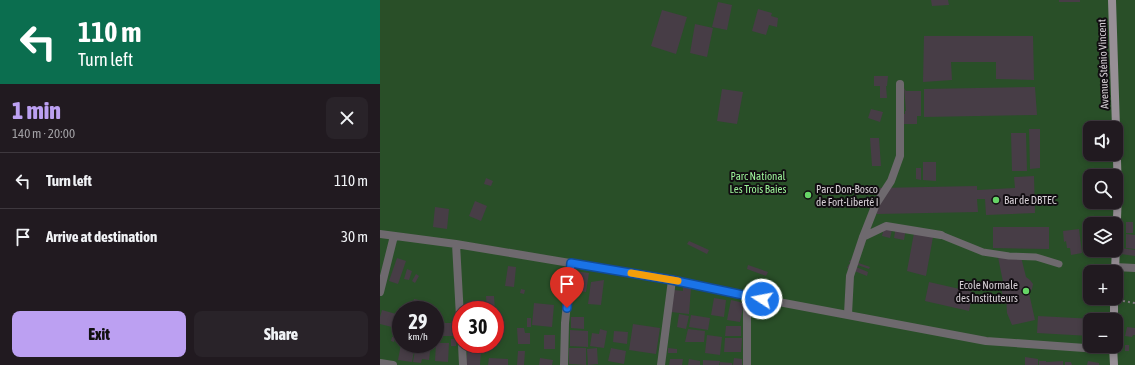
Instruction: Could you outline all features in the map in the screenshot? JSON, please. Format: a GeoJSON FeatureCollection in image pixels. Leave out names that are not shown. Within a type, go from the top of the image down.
{"type":"FeatureCollection","features":[{"type":"Feature","properties":{"kind":"main road","name":"Avenue Sténio Vincent"},"geometry":{"type":"LineString","coordinates":[[1112,0],[1118,192],[1115,265]]}},
{"type":"Feature","properties":{"kind":"main road"},"geometry":{"type":"LineString","coordinates":[[1113,353],[1114,365]]}},
{"type":"Feature","properties":{"kind":"street"},"geometry":{"type":"LineString","coordinates":[[848,314],[850,276],[876,204],[891,181],[900,156],[900,84]]}},
{"type":"Feature","properties":{"kind":"street"},"geometry":{"type":"LineString","coordinates":[[863,237],[886,226],[941,235]]}},
{"type":"Feature","properties":{"kind":"street"},"geometry":{"type":"LineString","coordinates":[[380,234],[456,244],[672,280],[747,296],[986,341],[1083,346]]}},
{"type":"Feature","properties":{"kind":"street"},"geometry":{"type":"LineString","coordinates":[[380,292],[394,236]]}},
{"type":"Feature","properties":{"kind":"street"},"geometry":{"type":"LineString","coordinates":[[456,244],[459,301]]}},
{"type":"Feature","properties":{"kind":"street"},"geometry":{"type":"LineString","coordinates":[[564,365],[565,323],[571,263]]}},
{"type":"Feature","properties":{"kind":"street"},"geometry":{"type":"LineString","coordinates":[[1123,269],[1135,268]]}},
{"type":"Feature","properties":{"kind":"street"},"geometry":{"type":"LineString","coordinates":[[661,365],[672,280]]}},
{"type":"Feature","properties":{"kind":"street"},"geometry":{"type":"LineString","coordinates":[[747,296],[747,365]]}},
{"type":"Feature","properties":{"kind":"street"},"geometry":{"type":"LineString","coordinates":[[462,353],[463,365]]}},
{"type":"Feature","properties":{"kind":"street"},"geometry":{"type":"LineString","coordinates":[[380,363],[394,365]]}},
{"type":"Feature","properties":{"kind":"lane"},"geometry":{"type":"LineString","coordinates":[[941,235],[983,252],[1009,256],[1036,257],[1059,264]]}},
{"type":"Feature","properties":{"kind":"green space","name":"Parc National Les Trois Baies"},"geometry":{"type":"Polygon","coordinates":[[[380,0],[1135,0],[1135,365],[380,365],[380,0]]]}},
{"type":"Feature","properties":{"kind":"building"},"geometry":{"type":"Polygon","coordinates":[[[931,0],[948,0],[949,5],[932,6],[931,0]]]}},
{"type":"Feature","properties":{"kind":"building"},"geometry":{"type":"Polygon","coordinates":[[[1059,0],[1080,0],[1080,2],[1059,2],[1059,0]]]}},
{"type":"Feature","properties":{"kind":"building"},"geometry":{"type":"Polygon","coordinates":[[[718,2],[732,5],[727,30],[712,27],[718,2]]]}},
{"type":"Feature","properties":{"kind":"building"},"geometry":{"type":"Polygon","coordinates":[[[758,9],[772,13],[771,16],[778,18],[777,27],[769,25],[766,35],[752,31],[758,9]]]}},
{"type":"Feature","properties":{"kind":"building"},"geometry":{"type":"Polygon","coordinates":[[[662,10],[687,17],[676,54],[651,46],[662,10]]]}},
{"type":"Feature","properties":{"kind":"building"},"geometry":{"type":"Polygon","coordinates":[[[695,24],[713,28],[707,57],[690,53],[695,24]]]}},
{"type":"Feature","properties":{"kind":"building"},"geometry":{"type":"Polygon","coordinates":[[[924,36],[1033,36],[1034,80],[996,79],[996,62],[951,62],[952,80],[923,82],[924,36]]]}},
{"type":"Feature","properties":{"kind":"building"},"geometry":{"type":"Polygon","coordinates":[[[874,76],[888,76],[886,86],[887,98],[880,98],[880,86],[874,86],[874,76]]]}},
{"type":"Feature","properties":{"kind":"building"},"geometry":{"type":"Polygon","coordinates":[[[1035,87],[1037,115],[924,117],[924,89],[1035,87]]]}},
{"type":"Feature","properties":{"kind":"building"},"geometry":{"type":"Polygon","coordinates":[[[904,88],[906,91],[921,91],[921,116],[917,116],[917,124],[900,124],[900,114],[905,114],[906,111],[904,88]]]}},
{"type":"Feature","properties":{"kind":"building"},"geometry":{"type":"Polygon","coordinates":[[[722,89],[743,92],[737,124],[717,121],[722,89]]]}},
{"type":"Feature","properties":{"kind":"building"},"geometry":{"type":"Polygon","coordinates":[[[871,109],[883,112],[880,122],[868,118],[871,109]]]}},
{"type":"Feature","properties":{"kind":"building"},"geometry":{"type":"Polygon","coordinates":[[[1029,129],[1040,129],[1040,168],[1030,169],[1029,129]]]}},
{"type":"Feature","properties":{"kind":"building"},"geometry":{"type":"Polygon","coordinates":[[[1011,133],[1026,133],[1027,171],[1012,171],[1011,133]]]}},
{"type":"Feature","properties":{"kind":"building"},"geometry":{"type":"Polygon","coordinates":[[[870,138],[879,138],[881,166],[872,166],[870,138]]]}},
{"type":"Feature","properties":{"kind":"building"},"geometry":{"type":"Polygon","coordinates":[[[923,162],[936,162],[936,181],[923,180],[923,162]]]}},
{"type":"Feature","properties":{"kind":"building"},"geometry":{"type":"Polygon","coordinates":[[[916,168],[921,168],[921,180],[916,179],[916,168]]]}},
{"type":"Feature","properties":{"kind":"building"},"geometry":{"type":"Polygon","coordinates":[[[1034,176],[1035,213],[986,215],[985,199],[977,199],[978,212],[877,214],[877,188],[977,186],[977,190],[1015,188],[1014,177],[1034,176]]]}},
{"type":"Feature","properties":{"kind":"building"},"geometry":{"type":"Polygon","coordinates":[[[486,178],[493,181],[491,186],[484,184],[486,178]]]}},
{"type":"Feature","properties":{"kind":"building"},"geometry":{"type":"Polygon","coordinates":[[[475,201],[487,206],[481,221],[469,216],[475,201]]]}},
{"type":"Feature","properties":{"kind":"building"},"geometry":{"type":"Polygon","coordinates":[[[435,207],[449,209],[447,229],[433,227],[435,207]]]}},
{"type":"Feature","properties":{"kind":"building"},"geometry":{"type":"Polygon","coordinates":[[[1126,222],[1133,222],[1133,233],[1126,233],[1126,222]]]}},
{"type":"Feature","properties":{"kind":"building"},"geometry":{"type":"Polygon","coordinates":[[[885,224],[893,226],[890,238],[882,236],[885,224]]]}},
{"type":"Feature","properties":{"kind":"building"},"geometry":{"type":"Polygon","coordinates":[[[896,226],[906,228],[904,240],[894,238],[896,226]]]}},
{"type":"Feature","properties":{"kind":"building"},"geometry":{"type":"Polygon","coordinates":[[[993,227],[1049,227],[1049,249],[993,248],[993,227]]]}},
{"type":"Feature","properties":{"kind":"building"},"geometry":{"type":"Polygon","coordinates":[[[1079,229],[1082,253],[1071,255],[1070,248],[1067,248],[1066,241],[1064,242],[1063,231],[1079,229]]]}},
{"type":"Feature","properties":{"kind":"building"},"geometry":{"type":"Polygon","coordinates":[[[914,233],[933,237],[926,276],[907,271],[914,233]]]}},
{"type":"Feature","properties":{"kind":"building"},"geometry":{"type":"Polygon","coordinates":[[[1126,234],[1135,235],[1135,249],[1126,248],[1126,234]]]}},
{"type":"Feature","properties":{"kind":"building"},"geometry":{"type":"Polygon","coordinates":[[[689,241],[709,250],[707,254],[687,244],[689,241]]]}},
{"type":"Feature","properties":{"kind":"building"},"geometry":{"type":"Polygon","coordinates":[[[1123,248],[1135,250],[1135,256],[1123,254],[1123,248]]]}},
{"type":"Feature","properties":{"kind":"building"},"geometry":{"type":"Polygon","coordinates":[[[1020,253],[1026,277],[1033,284],[1029,293],[1035,320],[1012,325],[1007,313],[1006,297],[1003,297],[1001,288],[1004,287],[998,257],[1020,253]]]}},
{"type":"Feature","properties":{"kind":"building"},"geometry":{"type":"Polygon","coordinates":[[[397,258],[406,261],[398,284],[389,281],[397,258]]]}},
{"type":"Feature","properties":{"kind":"building"},"geometry":{"type":"Polygon","coordinates":[[[850,260],[870,267],[869,269],[849,262],[850,260]]]}},
{"type":"Feature","properties":{"kind":"building"},"geometry":{"type":"Polygon","coordinates":[[[849,264],[868,272],[867,276],[847,268],[849,264]]]}},
{"type":"Feature","properties":{"kind":"building"},"geometry":{"type":"Polygon","coordinates":[[[748,265],[768,272],[766,276],[747,269],[748,265]]]}},
{"type":"Feature","properties":{"kind":"building"},"geometry":{"type":"Polygon","coordinates":[[[508,266],[516,267],[514,287],[505,286],[508,266]]]}},
{"type":"Feature","properties":{"kind":"building"},"geometry":{"type":"Polygon","coordinates":[[[407,269],[412,271],[409,280],[404,279],[407,269]]]}},
{"type":"Feature","properties":{"kind":"building"},"geometry":{"type":"Polygon","coordinates":[[[575,271],[589,273],[586,292],[572,290],[575,271]]]}},
{"type":"Feature","properties":{"kind":"building"},"geometry":{"type":"Polygon","coordinates":[[[416,274],[419,276],[415,283],[412,281],[416,274]]]}},
{"type":"Feature","properties":{"kind":"building"},"geometry":{"type":"Polygon","coordinates":[[[604,280],[601,305],[588,304],[591,282],[604,280]]]}},
{"type":"Feature","properties":{"kind":"building"},"geometry":{"type":"Polygon","coordinates":[[[929,282],[973,292],[969,311],[925,301],[929,282]]]}},
{"type":"Feature","properties":{"kind":"building"},"geometry":{"type":"Polygon","coordinates":[[[683,287],[691,288],[689,314],[671,312],[674,290],[683,291],[683,287]]]}},
{"type":"Feature","properties":{"kind":"building"},"geometry":{"type":"Polygon","coordinates":[[[521,289],[525,290],[524,294],[520,293],[521,289]]]}},
{"type":"Feature","properties":{"kind":"building"},"geometry":{"type":"Polygon","coordinates":[[[486,296],[494,296],[494,301],[486,301],[486,296]]]}},
{"type":"Feature","properties":{"kind":"building"},"geometry":{"type":"Polygon","coordinates":[[[714,298],[726,300],[724,317],[711,315],[714,298]]]}},
{"type":"Feature","properties":{"kind":"building"},"geometry":{"type":"Polygon","coordinates":[[[731,300],[744,303],[740,322],[727,320],[731,300]]]}},
{"type":"Feature","properties":{"kind":"building"},"geometry":{"type":"Polygon","coordinates":[[[534,303],[554,305],[552,327],[532,325],[534,303]]]}},
{"type":"Feature","properties":{"kind":"building"},"geometry":{"type":"Polygon","coordinates":[[[382,310],[392,313],[392,327],[380,324],[382,310]]]}},
{"type":"Feature","properties":{"kind":"building"},"geometry":{"type":"Polygon","coordinates":[[[679,314],[689,316],[686,329],[677,327],[679,314]]]}},
{"type":"Feature","properties":{"kind":"building"},"geometry":{"type":"Polygon","coordinates":[[[691,315],[710,318],[708,330],[689,327],[691,315]]]}},
{"type":"Feature","properties":{"kind":"building"},"geometry":{"type":"Polygon","coordinates":[[[1038,316],[1083,318],[1083,336],[1037,333],[1038,316]]]}},
{"type":"Feature","properties":{"kind":"building"},"geometry":{"type":"Polygon","coordinates":[[[571,317],[584,317],[584,329],[571,328],[571,317]]]}},
{"type":"Feature","properties":{"kind":"building"},"geometry":{"type":"Polygon","coordinates":[[[527,318],[531,318],[531,327],[527,327],[527,318]]]}},
{"type":"Feature","properties":{"kind":"building"},"geometry":{"type":"Polygon","coordinates":[[[444,323],[452,323],[452,336],[444,336],[444,323]]]}},
{"type":"Feature","properties":{"kind":"building"},"geometry":{"type":"Polygon","coordinates":[[[633,324],[660,328],[656,354],[629,350],[633,324]]]}},
{"type":"Feature","properties":{"kind":"building"},"geometry":{"type":"Polygon","coordinates":[[[726,326],[741,326],[741,336],[725,336],[726,326]]]}},
{"type":"Feature","properties":{"kind":"building"},"geometry":{"type":"Polygon","coordinates":[[[1127,327],[1135,328],[1135,335],[1132,337],[1125,336],[1127,327]]]}},
{"type":"Feature","properties":{"kind":"building"},"geometry":{"type":"Polygon","coordinates":[[[517,328],[524,328],[525,333],[530,333],[530,344],[518,344],[517,328]]]}},
{"type":"Feature","properties":{"kind":"building"},"geometry":{"type":"Polygon","coordinates":[[[600,329],[607,331],[604,348],[590,346],[592,333],[599,334],[600,329]]]}},
{"type":"Feature","properties":{"kind":"building"},"geometry":{"type":"Polygon","coordinates":[[[688,329],[705,331],[704,342],[685,342],[688,329]]]}},
{"type":"Feature","properties":{"kind":"building"},"geometry":{"type":"Polygon","coordinates":[[[570,330],[588,331],[588,347],[570,346],[570,330]]]}},
{"type":"Feature","properties":{"kind":"building"},"geometry":{"type":"Polygon","coordinates":[[[614,331],[628,332],[627,344],[613,342],[614,331]]]}},
{"type":"Feature","properties":{"kind":"building"},"geometry":{"type":"Polygon","coordinates":[[[544,335],[555,335],[555,349],[544,349],[544,335]]]}},
{"type":"Feature","properties":{"kind":"building"},"geometry":{"type":"Polygon","coordinates":[[[707,335],[722,337],[720,355],[705,353],[707,335]]]}},
{"type":"Feature","properties":{"kind":"building"},"geometry":{"type":"Polygon","coordinates":[[[725,338],[742,338],[741,352],[724,352],[725,338]]]}},
{"type":"Feature","properties":{"kind":"building"},"geometry":{"type":"Polygon","coordinates":[[[444,343],[449,343],[448,362],[435,361],[435,353],[444,353],[444,343]]]}},
{"type":"Feature","properties":{"kind":"building"},"geometry":{"type":"Polygon","coordinates":[[[1125,345],[1129,345],[1129,351],[1125,351],[1125,345]]]}},
{"type":"Feature","properties":{"kind":"building"},"geometry":{"type":"Polygon","coordinates":[[[569,348],[586,348],[586,365],[569,364],[569,348]]]}},
{"type":"Feature","properties":{"kind":"building"},"geometry":{"type":"Polygon","coordinates":[[[597,348],[598,364],[588,365],[587,349],[597,348]]]}},
{"type":"Feature","properties":{"kind":"building"},"geometry":{"type":"Polygon","coordinates":[[[611,348],[626,351],[624,364],[608,361],[611,348]]]}},
{"type":"Feature","properties":{"kind":"building"},"geometry":{"type":"Polygon","coordinates":[[[668,348],[677,349],[677,353],[668,353],[668,348]]]}},
{"type":"Feature","properties":{"kind":"building"},"geometry":{"type":"Polygon","coordinates":[[[518,351],[525,351],[524,365],[517,365],[518,351]]]}},
{"type":"Feature","properties":{"kind":"building"},"geometry":{"type":"Polygon","coordinates":[[[399,353],[414,353],[412,362],[398,360],[399,353]]]}},
{"type":"Feature","properties":{"kind":"building"},"geometry":{"type":"Polygon","coordinates":[[[414,353],[430,353],[429,360],[422,359],[421,363],[413,362],[414,353]]]}},
{"type":"Feature","properties":{"kind":"building"},"geometry":{"type":"Polygon","coordinates":[[[467,353],[481,353],[480,365],[466,365],[467,353]]]}},
{"type":"Feature","properties":{"kind":"building"},"geometry":{"type":"Polygon","coordinates":[[[1025,357],[1038,359],[1038,365],[1025,365],[1025,357]]]}},
{"type":"Feature","properties":{"kind":"building"},"geometry":{"type":"Polygon","coordinates":[[[489,358],[508,359],[508,365],[488,365],[489,358]]]}},
{"type":"Feature","properties":{"kind":"building"},"geometry":{"type":"Polygon","coordinates":[[[540,358],[553,360],[552,365],[539,365],[540,358]]]}},
{"type":"Feature","properties":{"kind":"building"},"geometry":{"type":"Polygon","coordinates":[[[734,358],[742,359],[742,365],[733,365],[734,358]]]}},
{"type":"Feature","properties":{"kind":"building"},"geometry":{"type":"Polygon","coordinates":[[[670,359],[683,359],[682,365],[669,365],[670,359]]]}},
{"type":"Feature","properties":{"kind":"building"},"geometry":{"type":"Polygon","coordinates":[[[689,359],[700,361],[700,365],[688,365],[689,359]]]}},
{"type":"Feature","properties":{"kind":"building"},"geometry":{"type":"Polygon","coordinates":[[[703,360],[720,361],[719,365],[703,365],[703,360]]]}},
{"type":"Feature","properties":{"kind":"building"},"geometry":{"type":"Polygon","coordinates":[[[1039,361],[1046,361],[1046,365],[1039,365],[1039,361]]]}},
{"type":"Feature","properties":{"kind":"building"},"geometry":{"type":"Polygon","coordinates":[[[1063,361],[1063,365],[1046,365],[1046,362],[1063,361]]]}},
{"type":"Feature","properties":{"kind":"building"},"geometry":{"type":"Polygon","coordinates":[[[1088,361],[1099,363],[1099,365],[1087,365],[1088,361]]]}},
{"type":"Feature","properties":{"kind":"building"},"geometry":{"type":"Polygon","coordinates":[[[720,362],[732,363],[732,365],[720,365],[720,362]]]}},
{"type":"Feature","properties":{"kind":"building"},"geometry":{"type":"Polygon","coordinates":[[[1065,362],[1071,362],[1072,365],[1065,365],[1065,362]]]}},
{"type":"Feature","properties":{"kind":"slow traffic"},"geometry":{"type":"LineString","coordinates":[[631,273],[678,281]]}},
{"type":"Feature","properties":{"kind":"place","name":"Parc Don-Bosco de Fort-Liberté I"},"geometry":{"type":"Point","coordinates":[808,195]}},
{"type":"Feature","properties":{"kind":"place","name":"Bar de DBTEC"},"geometry":{"type":"Point","coordinates":[996,200]}},
{"type":"Feature","properties":{"kind":"place","name":"Ecole Normale des Instituteurs"},"geometry":{"type":"Point","coordinates":[1026,291]}},
{"type":"Feature","properties":{"kind":"route"},"geometry":{"type":"LineString","coordinates":[[567,308],[571,263],[672,280],[762,299]]}}]}
